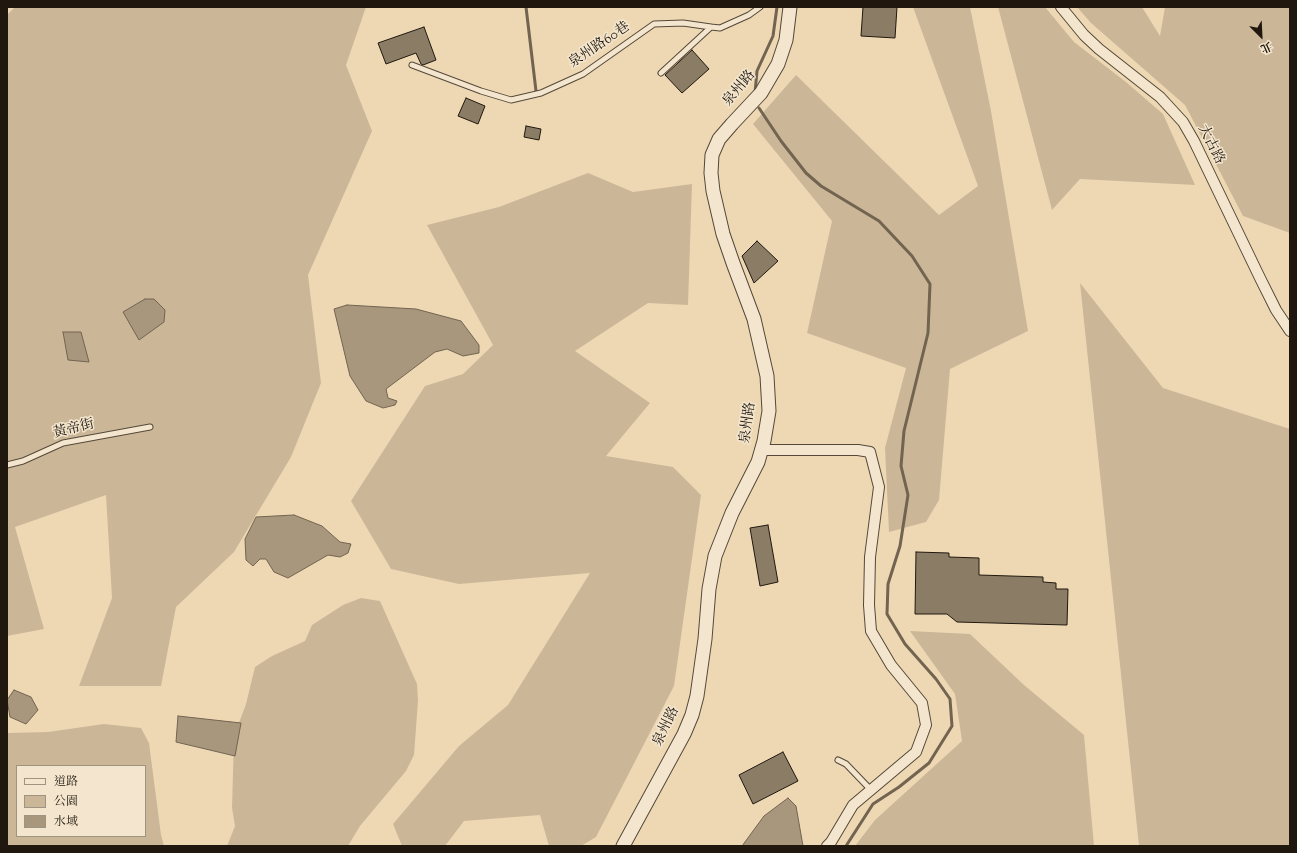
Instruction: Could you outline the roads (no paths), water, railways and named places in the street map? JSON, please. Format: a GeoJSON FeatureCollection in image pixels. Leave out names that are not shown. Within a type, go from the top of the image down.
{"type":"FeatureCollection","features":[{"type":"Feature","properties":{"kind":"street","name":"泉州路"},"geometry":{"type":"LineString","coordinates":[[622,846],[684,734],[692,715],[697,696],[705,639],[708,589],[715,556],[729,519],[758,462],[767,426],[769,411],[767,376],[754,319],[732,263],[723,234],[713,191],[711,173],[712,155],[719,139],[761,92],[778,64],[786,40],[790,7]]}},
{"type":"Feature","properties":{"kind":"street","name":"大古路"},"geometry":{"type":"LineString","coordinates":[[1061,7],[1084,35],[1099,49],[1160,97],[1183,122],[1194,141],[1276,310],[1290,330]]}},
{"type":"Feature","properties":{"kind":"street"},"geometry":{"type":"LineString","coordinates":[[762,450],[858,450],[870,452],[879,486],[870,556],[869,605],[871,631],[891,665],[922,703],[926,725],[916,752],[853,804],[831,842],[827,846]]}},
{"type":"Feature","properties":{"kind":"lane","name":"泉州路60巷"},"geometry":{"type":"LineString","coordinates":[[412,65],[481,91],[511,100],[541,93],[583,74],[654,24],[683,23],[720,28],[749,15],[760,7]]}},
{"type":"Feature","properties":{"kind":"lane"},"geometry":{"type":"LineString","coordinates":[[661,73],[711,26]]}},
{"type":"Feature","properties":{"kind":"lane","name":"黃帝街"},"geometry":{"type":"LineString","coordinates":[[7,465],[23,461],[63,443],[150,427]]}},
{"type":"Feature","properties":{"kind":"lane"},"geometry":{"type":"LineString","coordinates":[[838,760],[846,764],[871,790]]}},
{"type":"Feature","properties":{"kind":"water"},"geometry":{"type":"Polygon","coordinates":[[[145,299],[154,299],[165,310],[164,322],[139,340],[123,312],[145,299]]]}},
{"type":"Feature","properties":{"kind":"water"},"geometry":{"type":"Polygon","coordinates":[[[347,305],[416,309],[461,321],[479,345],[479,353],[463,356],[447,349],[435,352],[386,389],[388,398],[397,401],[395,405],[383,408],[366,401],[350,376],[334,309],[347,305]]]}},
{"type":"Feature","properties":{"kind":"water"},"geometry":{"type":"Polygon","coordinates":[[[63,332],[81,332],[89,362],[68,360],[63,332]]]}},
{"type":"Feature","properties":{"kind":"water"},"geometry":{"type":"Polygon","coordinates":[[[294,515],[322,526],[340,542],[351,544],[348,553],[340,557],[328,555],[288,578],[274,572],[266,559],[260,559],[253,566],[246,560],[245,539],[256,517],[294,515]]]}},
{"type":"Feature","properties":{"kind":"water"},"geometry":{"type":"Polygon","coordinates":[[[14,690],[31,697],[38,710],[26,724],[10,717],[7,700],[14,690]]]}},
{"type":"Feature","properties":{"kind":"water"},"geometry":{"type":"Polygon","coordinates":[[[178,716],[241,723],[235,756],[176,742],[178,716]]]}},
{"type":"Feature","properties":{"kind":"water"},"geometry":{"type":"Polygon","coordinates":[[[788,798],[796,806],[803,846],[742,846],[764,816],[788,798]]]}},
{"type":"Feature","properties":{"kind":"waterway"},"geometry":{"type":"LineString","coordinates":[[526,7],[536,91]]}},
{"type":"Feature","properties":{"kind":"waterway"},"geometry":{"type":"LineString","coordinates":[[755,93],[757,71],[773,36],[777,7]]}},
{"type":"Feature","properties":{"kind":"waterway"},"geometry":{"type":"LineString","coordinates":[[759,108],[781,141],[806,173],[821,186],[879,221],[912,256],[930,284],[928,333],[904,431],[901,466],[908,495],[900,546],[888,584],[887,614],[905,644],[936,679],[950,699],[952,726],[929,763],[899,787],[873,804],[846,846]]}}]}
